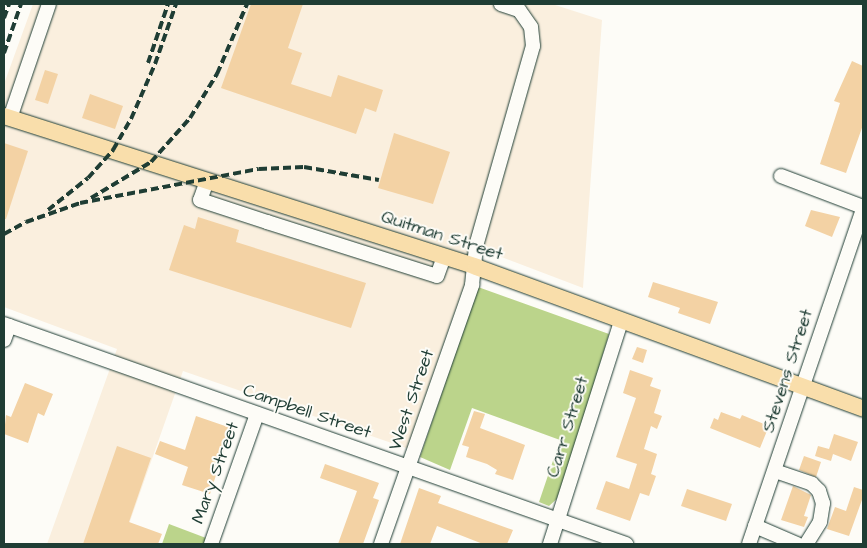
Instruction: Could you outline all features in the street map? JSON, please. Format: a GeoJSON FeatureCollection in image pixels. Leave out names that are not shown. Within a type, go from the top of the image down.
{"type":"FeatureCollection","features":[{"type":"Feature","properties":{"kind":"main road","name":"Quitman Street"},"geometry":{"type":"LineString","coordinates":[[7,117],[476,267],[863,409]]}},
{"type":"Feature","properties":{"kind":"street"},"geometry":{"type":"LineString","coordinates":[[7,117],[50,4]]}},
{"type":"Feature","properties":{"kind":"street","name":"West Street"},"geometry":{"type":"LineString","coordinates":[[381,544],[476,267],[476,246],[533,46],[531,27],[519,10],[501,4]]}},
{"type":"Feature","properties":{"kind":"street"},"geometry":{"type":"LineString","coordinates":[[781,176],[863,208]]}},
{"type":"Feature","properties":{"kind":"street"},"geometry":{"type":"LineString","coordinates":[[207,181],[200,200],[267,222],[437,276],[444,257]]}},
{"type":"Feature","properties":{"kind":"street"},"geometry":{"type":"LineString","coordinates":[[226,208],[232,189]]}},
{"type":"Feature","properties":{"kind":"street"},"geometry":{"type":"LineString","coordinates":[[267,222],[272,203]]}},
{"type":"Feature","properties":{"kind":"street","name":"Stevens Street"},"geometry":{"type":"LineString","coordinates":[[749,544],[863,208]]}},
{"type":"Feature","properties":{"kind":"street","name":"Carr Street"},"geometry":{"type":"LineString","coordinates":[[550,544],[559,521],[621,321]]}},
{"type":"Feature","properties":{"kind":"street"},"geometry":{"type":"LineString","coordinates":[[4,340],[6,325]]}},
{"type":"Feature","properties":{"kind":"street","name":"Campbell Street"},"geometry":{"type":"LineString","coordinates":[[6,325],[626,544]]}},
{"type":"Feature","properties":{"kind":"street","name":"Mary Street"},"geometry":{"type":"LineString","coordinates":[[211,544],[257,414]]}},
{"type":"Feature","properties":{"kind":"street"},"geometry":{"type":"LineString","coordinates":[[775,471],[812,484],[819,490],[823,503],[820,522],[806,544]]}},
{"type":"Feature","properties":{"kind":"street"},"geometry":{"type":"LineString","coordinates":[[755,526],[797,544]]}},
{"type":"Feature","properties":{"kind":"shaded area"},"geometry":{"type":"Polygon","coordinates":[[[33,4],[552,4],[602,20],[583,288],[483,250],[409,449],[183,371],[122,544],[47,544],[117,349],[4,307],[4,84],[33,4]]]}},
{"type":"Feature","properties":{"kind":"green space"},"geometry":{"type":"Polygon","coordinates":[[[478,287],[609,334],[560,496],[549,506],[539,502],[560,440],[472,408],[450,470],[420,457],[478,287]]]}},
{"type":"Feature","properties":{"kind":"green space"},"geometry":{"type":"Polygon","coordinates":[[[169,524],[206,538],[204,544],[162,544],[169,524]]]}},
{"type":"Feature","properties":{"kind":"building"},"geometry":{"type":"Polygon","coordinates":[[[251,4],[303,4],[288,48],[302,53],[291,84],[331,97],[338,75],[383,90],[376,112],[365,108],[356,134],[221,88],[251,4]]]}},
{"type":"Feature","properties":{"kind":"building"},"geometry":{"type":"Polygon","coordinates":[[[852,61],[863,66],[863,125],[846,173],[820,164],[840,103],[834,101],[852,61]]]}},
{"type":"Feature","properties":{"kind":"building"},"geometry":{"type":"Polygon","coordinates":[[[45,70],[58,74],[48,104],[35,100],[45,70]]]}},
{"type":"Feature","properties":{"kind":"building"},"geometry":{"type":"Polygon","coordinates":[[[90,94],[123,106],[115,129],[82,118],[90,94]]]}},
{"type":"Feature","properties":{"kind":"building"},"geometry":{"type":"Polygon","coordinates":[[[394,133],[450,152],[433,204],[378,188],[394,133]]]}},
{"type":"Feature","properties":{"kind":"building"},"geometry":{"type":"Polygon","coordinates":[[[4,143],[28,151],[6,219],[4,219],[4,143]]]}},
{"type":"Feature","properties":{"kind":"building"},"geometry":{"type":"Polygon","coordinates":[[[811,210],[840,217],[832,237],[805,226],[811,210]]]}},
{"type":"Feature","properties":{"kind":"building"},"geometry":{"type":"Polygon","coordinates":[[[198,217],[239,230],[236,242],[366,283],[351,328],[169,270],[184,225],[195,229],[198,217]]]}},
{"type":"Feature","properties":{"kind":"building"},"geometry":{"type":"Polygon","coordinates":[[[653,282],[718,302],[710,324],[678,313],[680,308],[648,297],[653,282]]]}},
{"type":"Feature","properties":{"kind":"building"},"geometry":{"type":"Polygon","coordinates":[[[637,347],[647,350],[643,363],[632,359],[637,347]]]}},
{"type":"Feature","properties":{"kind":"building"},"geometry":{"type":"Polygon","coordinates":[[[630,370],[653,378],[650,386],[661,390],[654,413],[662,416],[657,429],[651,426],[644,449],[657,454],[651,474],[656,476],[649,496],[640,493],[630,521],[596,509],[606,481],[629,489],[637,464],[616,457],[636,398],[623,393],[630,370]]]}},
{"type":"Feature","properties":{"kind":"building"},"geometry":{"type":"Polygon","coordinates":[[[25,383],[53,394],[44,416],[38,413],[28,443],[4,434],[6,415],[11,417],[25,383]]]}},
{"type":"Feature","properties":{"kind":"building"},"geometry":{"type":"Polygon","coordinates":[[[474,411],[485,414],[480,428],[525,445],[513,480],[495,474],[497,470],[487,464],[466,457],[469,447],[462,445],[474,411]]]}},
{"type":"Feature","properties":{"kind":"building"},"geometry":{"type":"Polygon","coordinates":[[[721,412],[740,419],[742,415],[769,426],[760,448],[710,428],[714,418],[718,420],[721,412]]]}},
{"type":"Feature","properties":{"kind":"building"},"geometry":{"type":"Polygon","coordinates":[[[196,416],[231,428],[210,494],[182,485],[188,467],[155,454],[160,441],[185,450],[196,416]]]}},
{"type":"Feature","properties":{"kind":"building"},"geometry":{"type":"Polygon","coordinates":[[[834,434],[858,442],[851,461],[833,454],[831,461],[815,456],[818,446],[829,449],[834,434]]]}},
{"type":"Feature","properties":{"kind":"building"},"geometry":{"type":"Polygon","coordinates":[[[117,446],[151,458],[129,522],[162,534],[158,544],[83,544],[117,446]]]}},
{"type":"Feature","properties":{"kind":"building"},"geometry":{"type":"Polygon","coordinates":[[[804,456],[821,462],[816,477],[799,470],[804,456]]]}},
{"type":"Feature","properties":{"kind":"building"},"geometry":{"type":"Polygon","coordinates":[[[325,464],[379,483],[373,498],[379,500],[363,544],[338,544],[357,491],[320,478],[325,464]]]}},
{"type":"Feature","properties":{"kind":"building"},"geometry":{"type":"Polygon","coordinates":[[[793,486],[811,495],[804,516],[808,517],[804,527],[781,520],[793,486]]]}},
{"type":"Feature","properties":{"kind":"building"},"geometry":{"type":"Polygon","coordinates":[[[854,487],[863,490],[863,497],[849,536],[827,529],[835,507],[846,511],[854,487]]]}},
{"type":"Feature","properties":{"kind":"building"},"geometry":{"type":"Polygon","coordinates":[[[419,488],[441,496],[438,503],[513,530],[507,544],[483,544],[437,526],[430,544],[400,544],[419,488]]]}},
{"type":"Feature","properties":{"kind":"building"},"geometry":{"type":"Polygon","coordinates":[[[687,489],[732,504],[726,521],[681,506],[687,489]]]}},
{"type":"Feature","properties":{"kind":"railway"},"geometry":{"type":"LineString","coordinates":[[4,18],[9,4]]}},
{"type":"Feature","properties":{"kind":"railway"},"geometry":{"type":"LineString","coordinates":[[4,53],[21,4]]}},
{"type":"Feature","properties":{"kind":"railway"},"geometry":{"type":"LineString","coordinates":[[148,63],[168,4]]}},
{"type":"Feature","properties":{"kind":"railway"},"geometry":{"type":"LineString","coordinates":[[48,210],[88,178],[113,150],[131,119],[155,64],[176,4]]}},
{"type":"Feature","properties":{"kind":"railway"},"geometry":{"type":"LineString","coordinates":[[91,198],[151,162],[190,118],[217,74],[247,4]]}},
{"type":"Feature","properties":{"kind":"railway"},"geometry":{"type":"LineString","coordinates":[[4,234],[26,222],[80,203],[259,169],[304,167],[379,180]]}}]}
